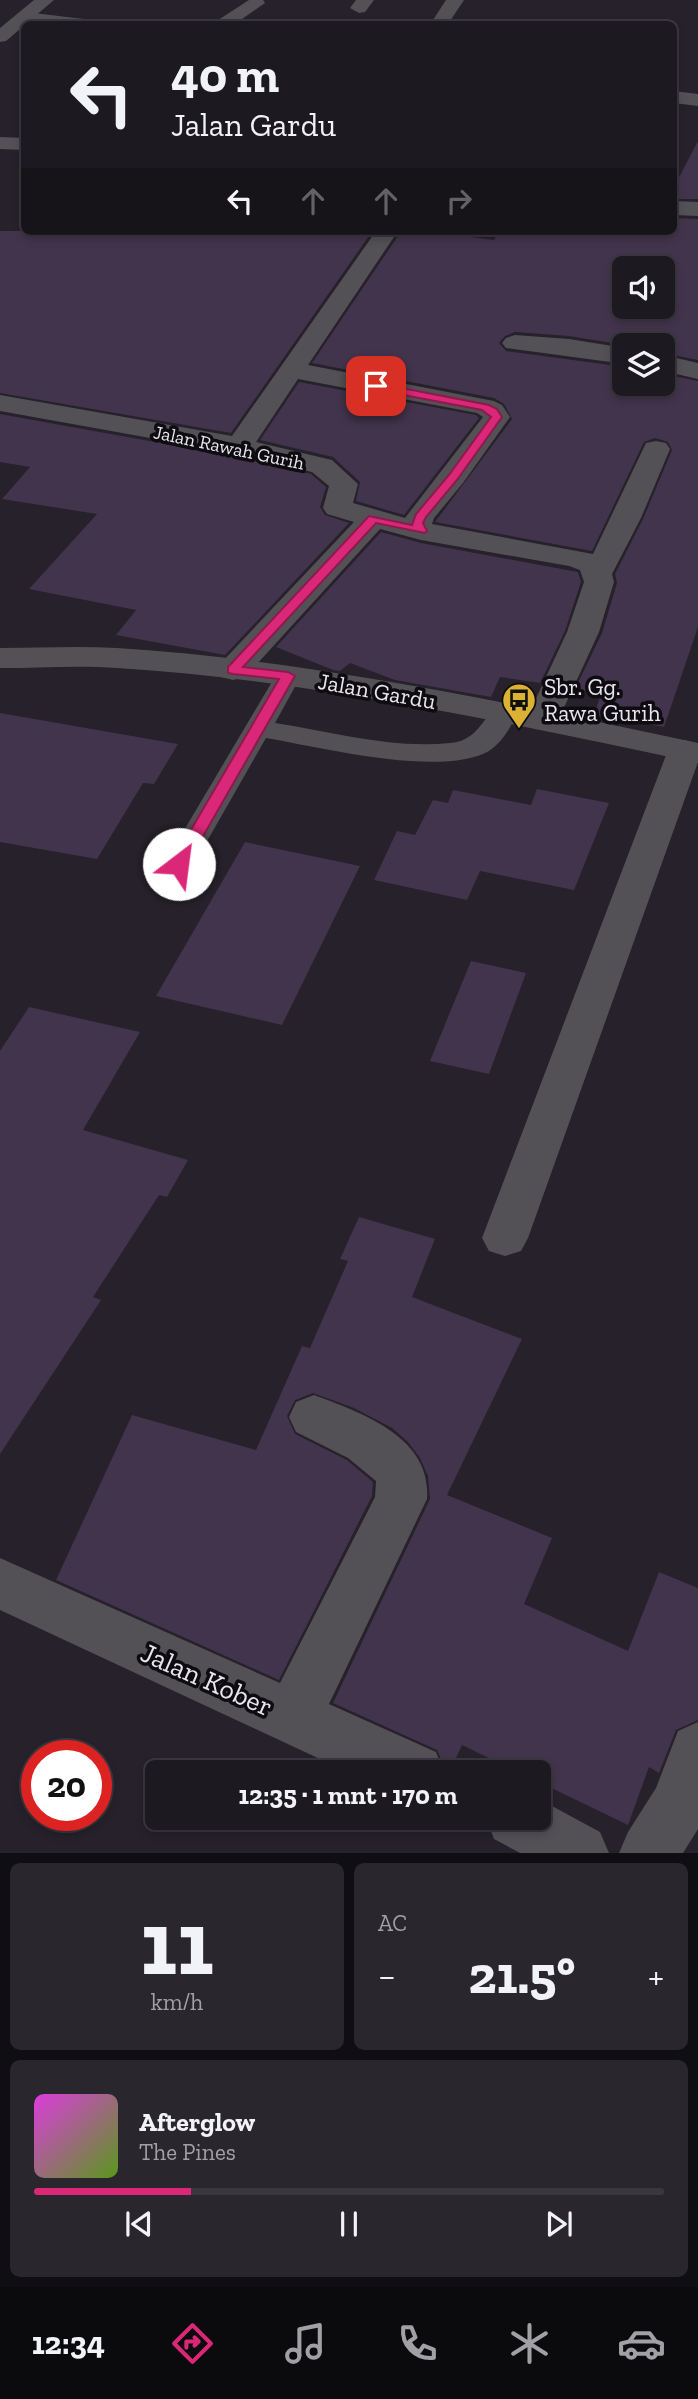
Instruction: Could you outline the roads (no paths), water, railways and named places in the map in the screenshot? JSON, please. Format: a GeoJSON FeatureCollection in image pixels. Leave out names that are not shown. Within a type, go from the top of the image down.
{"type":"FeatureCollection","features":[{"type":"Feature","properties":{"kind":"street"},"geometry":{"type":"LineString","coordinates":[[2,34],[43,0]]}},
{"type":"Feature","properties":{"kind":"street"},"geometry":{"type":"LineString","coordinates":[[442,20],[455,0]]}},
{"type":"Feature","properties":{"kind":"street"},"geometry":{"type":"LineString","coordinates":[[228,21],[257,3]]}},
{"type":"Feature","properties":{"kind":"street"},"geometry":{"type":"LineString","coordinates":[[25,17],[59,21]]}},
{"type":"Feature","properties":{"kind":"street"},"geometry":{"type":"LineString","coordinates":[[677,96],[698,100]]}},
{"type":"Feature","properties":{"kind":"street"},"geometry":{"type":"LineString","coordinates":[[0,143],[21,144]]}},
{"type":"Feature","properties":{"kind":"street"},"geometry":{"type":"LineString","coordinates":[[677,208],[698,209]]}},
{"type":"Feature","properties":{"kind":"street"},"geometry":{"type":"LineString","coordinates":[[239,446],[294,370],[339,298],[384,235]]}},
{"type":"Feature","properties":{"kind":"street"},"geometry":{"type":"LineString","coordinates":[[515,343],[612,354]]}},
{"type":"Feature","properties":{"kind":"street"},"geometry":{"type":"LineString","coordinates":[[675,366],[698,371]]}},
{"type":"Feature","properties":{"kind":"street"},"geometry":{"type":"LineString","coordinates":[[294,370],[485,407],[495,413],[497,417],[417,523],[421,531],[577,558],[593,565],[598,572],[599,582],[583,632],[543,720]]}},
{"type":"Feature","properties":{"kind":"street","name":"Jalan Rawah Gurih"},"geometry":{"type":"LineString","coordinates":[[0,403],[239,446],[322,466],[344,484],[337,508],[421,531]]}},
{"type":"Feature","properties":{"kind":"street"},"geometry":{"type":"LineString","coordinates":[[598,572],[626,518],[656,449]]}},
{"type":"Feature","properties":{"kind":"street"},"geometry":{"type":"LineString","coordinates":[[233,670],[373,519]]}},
{"type":"Feature","properties":{"kind":"street","name":"Jalan Gardu"},"geometry":{"type":"LineString","coordinates":[[0,658],[116,658],[288,676],[543,720],[692,751]]}},
{"type":"Feature","properties":{"kind":"street"},"geometry":{"type":"LineString","coordinates":[[505,1238],[692,751]]}},
{"type":"Feature","properties":{"kind":"street"},"geometry":{"type":"LineString","coordinates":[[292,1717],[401,1499],[402,1480],[391,1460],[364,1440],[314,1417]]}},
{"type":"Feature","properties":{"kind":"street","name":"Jalan Kober"},"geometry":{"type":"LineString","coordinates":[[0,1583],[386,1760]]}},
{"type":"Feature","properties":{"kind":"street"},"geometry":{"type":"LineString","coordinates":[[649,1853],[680,1804],[698,1751]]}},
{"type":"Feature","properties":{"kind":"street"},"geometry":{"type":"LineString","coordinates":[[537,1830],[579,1853]]}},
{"type":"Feature","properties":{"kind":"lane"},"geometry":{"type":"LineString","coordinates":[[179,864],[288,676]]}},
{"type":"Feature","properties":{"kind":"lane"},"geometry":{"type":"LineString","coordinates":[[256,728],[389,749],[444,753],[475,748],[492,734],[504,713]]}},
{"type":"Feature","properties":{"kind":"place","name":"Sbr. Gg. Rawa Gurih"},"geometry":{"type":"Point","coordinates":[519,730]}}]}
